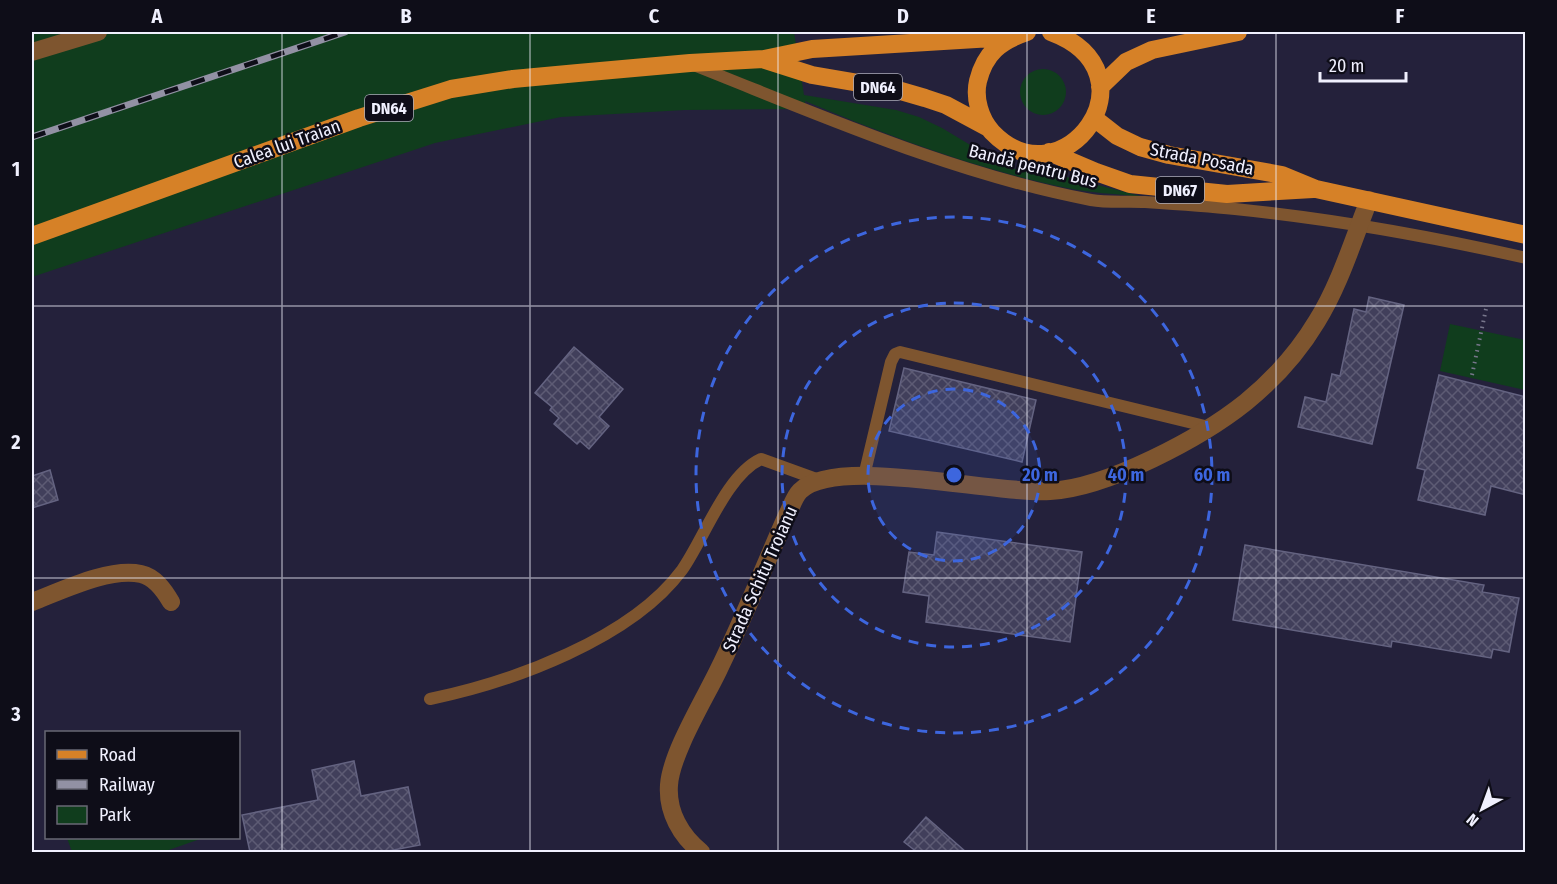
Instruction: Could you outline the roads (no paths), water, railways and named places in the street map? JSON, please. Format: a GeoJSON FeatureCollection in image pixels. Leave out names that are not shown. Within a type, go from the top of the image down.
{"type":"FeatureCollection","features":[{"type":"Feature","properties":{"kind":"main road"},"geometry":{"type":"LineString","coordinates":[[1049,152],[1060,150],[1077,140],[1091,126],[1099,107],[1100,87],[1096,68],[1085,51],[1069,38],[1051,32]]}},
{"type":"Feature","properties":{"kind":"main road"},"geometry":{"type":"LineString","coordinates":[[1100,87],[1126,62],[1152,50],[1238,32]]}},
{"type":"Feature","properties":{"kind":"main road"},"geometry":{"type":"LineString","coordinates":[[987,127],[979,108],[977,87],[982,67],[993,50],[1018,34]]}},
{"type":"Feature","properties":{"kind":"main road","name":"Calea lui Traian"},"geometry":{"type":"LineString","coordinates":[[32,236],[359,118],[451,89],[513,79],[690,63],[764,59],[813,49],[1018,34]]}},
{"type":"Feature","properties":{"kind":"main road","name":"Calea lui Traian"},"geometry":{"type":"LineString","coordinates":[[764,59],[812,75],[894,89],[925,98],[946,105],[987,127],[1002,142],[1020,151],[1040,154],[1049,152]]}},
{"type":"Feature","properties":{"kind":"main road","name":"Strada Posada"},"geometry":{"type":"LineString","coordinates":[[1094,118],[1117,136],[1140,147],[1282,175],[1316,189],[1526,235]]}},
{"type":"Feature","properties":{"kind":"main road","name":"Strada Posada"},"geometry":{"type":"LineString","coordinates":[[1049,152],[1130,184],[1227,194],[1316,189]]}},
{"type":"Feature","properties":{"kind":"street"},"geometry":{"type":"LineString","coordinates":[[32,52],[98,32]]}},
{"type":"Feature","properties":{"kind":"street"},"geometry":{"type":"LineString","coordinates":[[819,480],[897,476],[1019,491],[1051,491],[1083,485],[1146,461],[1209,427],[1245,403],[1293,354],[1317,321],[1344,264],[1369,201]]}},
{"type":"Feature","properties":{"kind":"street","name":"Strada Schitu Troianu"},"geometry":{"type":"LineString","coordinates":[[701,852],[692,845],[680,829],[671,810],[669,784],[675,760],[719,669],[787,515],[800,492],[819,480]]}},
{"type":"Feature","properties":{"kind":"street"},"geometry":{"type":"LineString","coordinates":[[32,602],[102,577],[125,572],[142,574],[160,585],[171,602]]}},
{"type":"Feature","properties":{"kind":"lane","name":"Bandă pentru Bus"},"geometry":{"type":"LineString","coordinates":[[690,63],[912,150],[989,176],[1045,191],[1095,201],[1188,204],[1311,217],[1360,224],[1526,258]]}},
{"type":"Feature","properties":{"kind":"lane"},"geometry":{"type":"LineString","coordinates":[[864,476],[891,362],[895,354],[900,352],[1209,427]]}},
{"type":"Feature","properties":{"kind":"lane"},"geometry":{"type":"LineString","coordinates":[[430,699],[458,693],[527,671],[566,654],[637,615],[681,571],[730,489],[752,464],[760,459],[819,480]]}},
{"type":"Feature","properties":{"kind":"railway"},"geometry":{"type":"LineString","coordinates":[[32,137],[345,32]]}}]}
